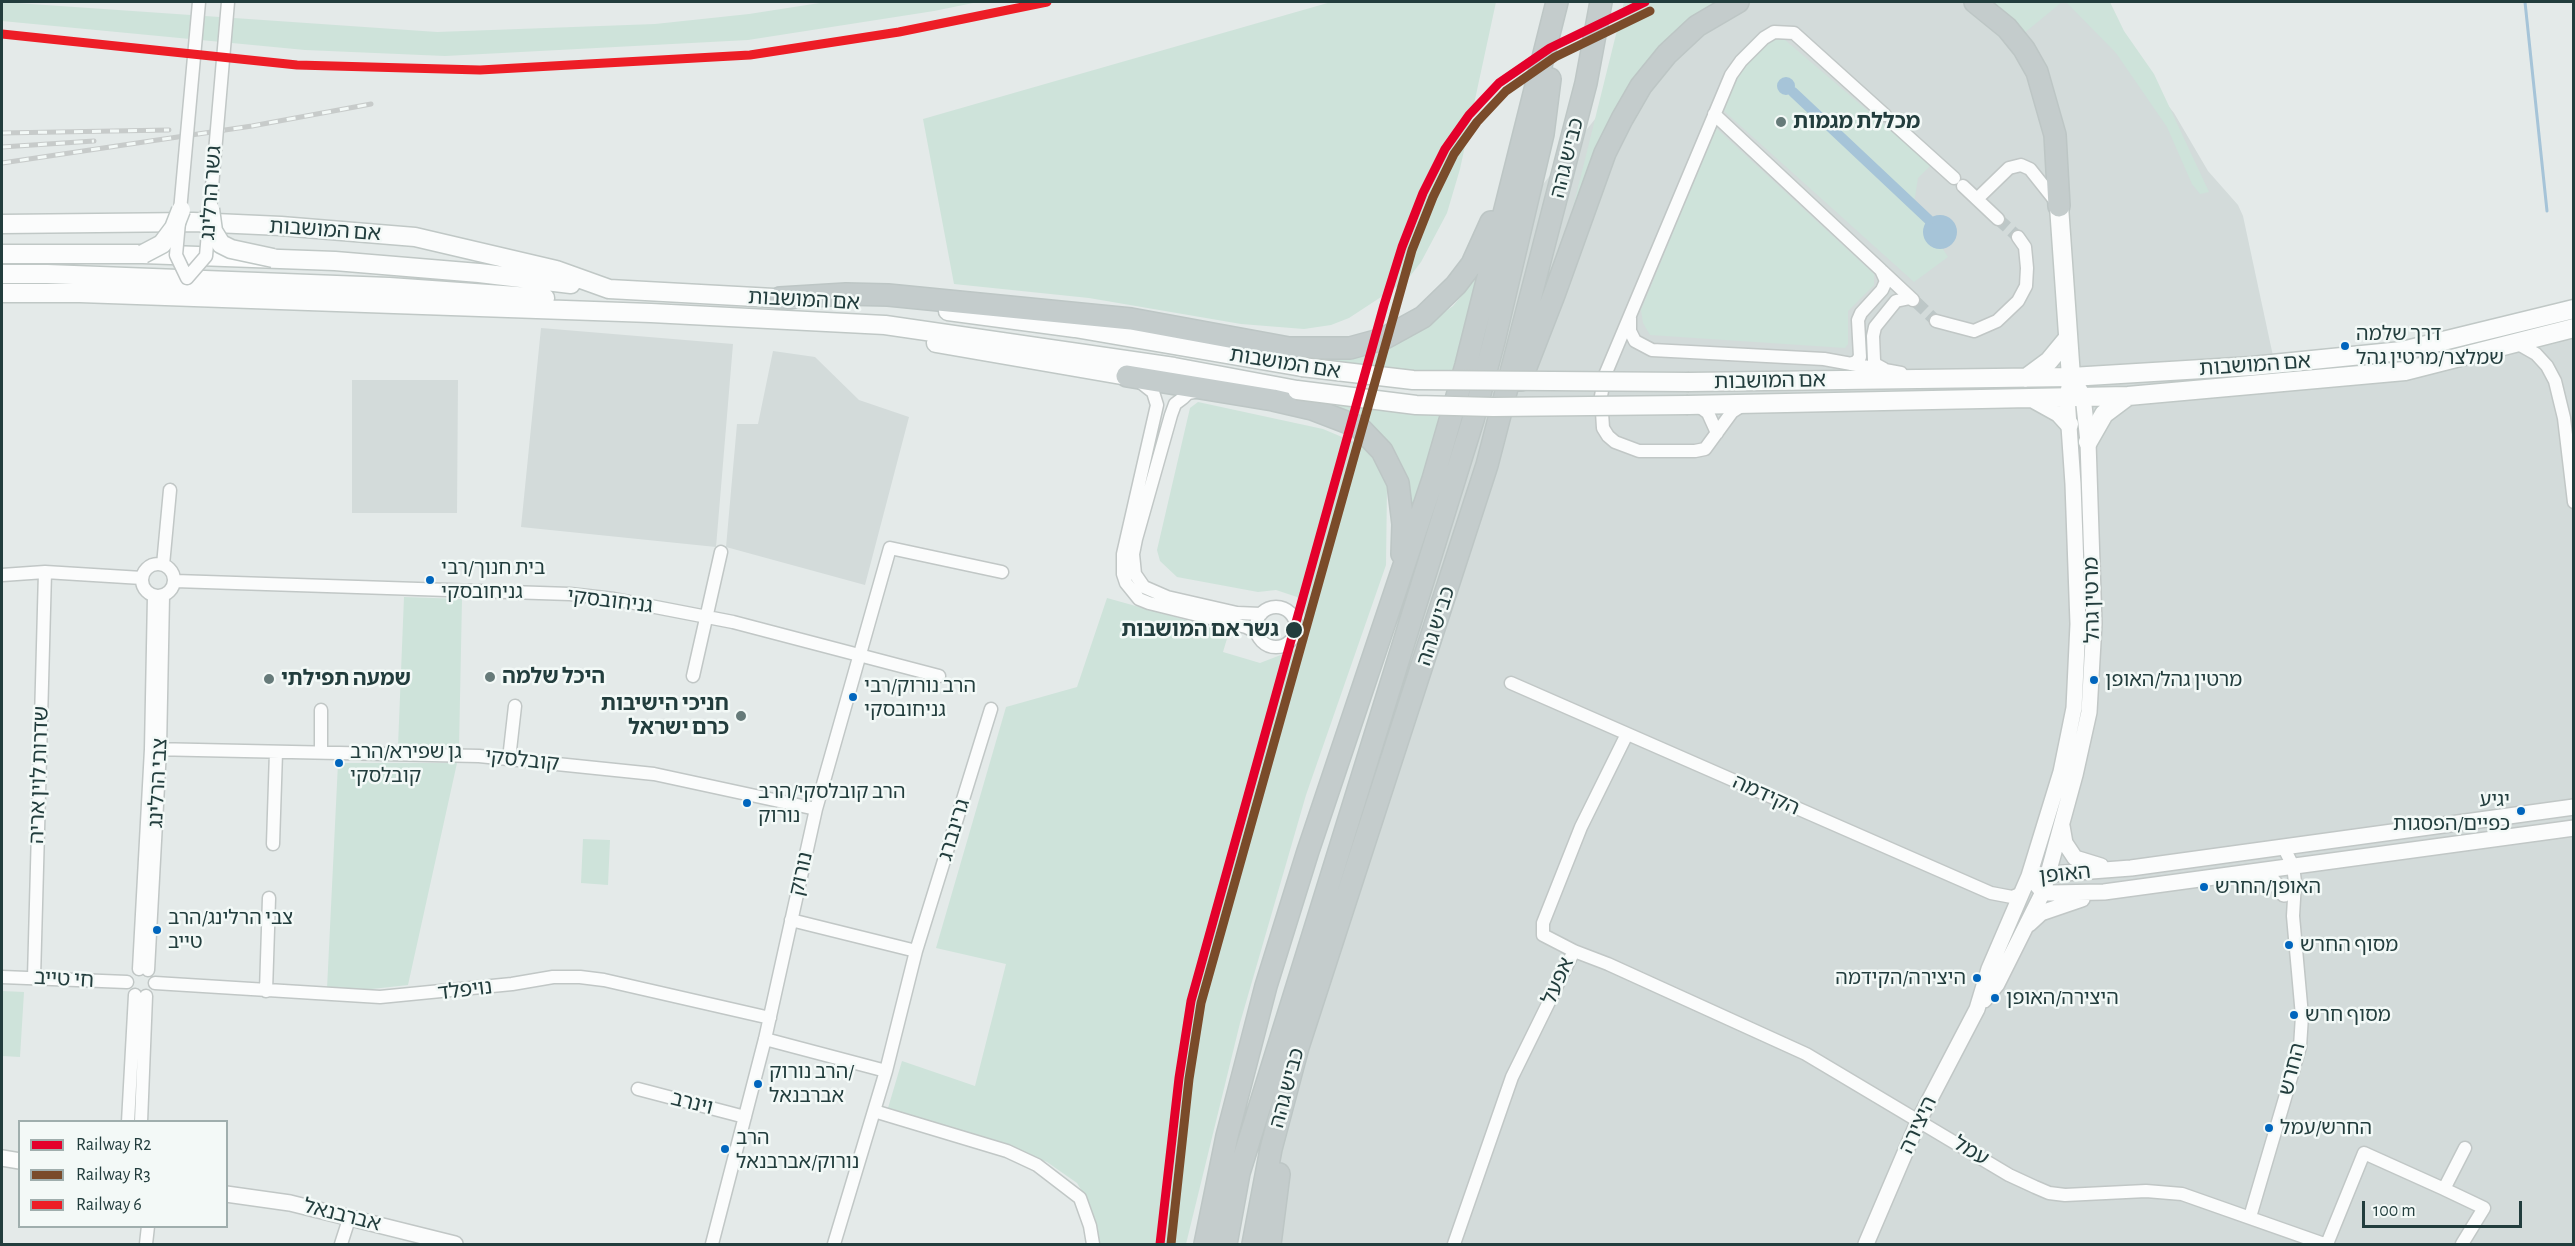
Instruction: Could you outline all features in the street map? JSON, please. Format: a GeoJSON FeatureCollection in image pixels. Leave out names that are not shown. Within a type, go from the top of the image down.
{"type":"FeatureCollection","features":[{"type":"Feature","properties":{"kind":"highway"},"geometry":{"type":"LineString","coordinates":[[1205,1245],[1227,1136],[1266,986],[1308,851],[1433,480],[1466,365],[1559,2]]}},
{"type":"Feature","properties":{"kind":"highway","name":"כביש גהה"},"geometry":{"type":"LineString","coordinates":[[1226,1245],[1239,1173],[1473,420],[1543,134],[1559,2]]}},
{"type":"Feature","properties":{"kind":"highway","name":"כביש גהה"},"geometry":{"type":"LineString","coordinates":[[1253,1245],[1271,1149],[1302,1034],[1488,465],[1586,83],[1601,2]]}},
{"type":"Feature","properties":{"kind":"highway"},"geometry":{"type":"LineString","coordinates":[[1488,465],[1554,295],[1605,153],[1622,119],[1641,86],[1667,54],[1697,26],[1738,2]]}},
{"type":"Feature","properties":{"kind":"highway"},"geometry":{"type":"LineString","coordinates":[[1975,2],[2007,28],[2024,49],[2037,72],[2055,135],[2059,206]]}},
{"type":"Feature","properties":{"kind":"highway"},"geometry":{"type":"LineString","coordinates":[[780,298],[846,294],[888,295],[1122,318],[1289,348],[1336,349],[1361,346],[1404,329],[1423,317],[1456,285],[1472,264],[1486,237],[1526,129]]}},
{"type":"Feature","properties":{"kind":"highway"},"geometry":{"type":"LineString","coordinates":[[1127,376],[1312,409],[1359,427],[1372,439],[1392,468],[1398,483],[1403,544],[1400,576]]}},
{"type":"Feature","properties":{"kind":"highway"},"geometry":{"type":"LineString","coordinates":[[1270,1245],[1285,1131],[1302,1034]]}},
{"type":"Feature","properties":{"kind":"main road","name":"מרטין גהל"},"geometry":{"type":"LineString","coordinates":[[2059,206],[2071,377]]}},
{"type":"Feature","properties":{"kind":"main road"},"geometry":{"type":"LineString","coordinates":[[210,209],[213,231],[221,244],[231,249],[273,258]]}},
{"type":"Feature","properties":{"kind":"main road"},"geometry":{"type":"LineString","coordinates":[[143,254],[162,244],[174,228],[181,210]]}},
{"type":"Feature","properties":{"kind":"main road","name":"אם המושבות"},"geometry":{"type":"LineString","coordinates":[[2,224],[193,222],[281,226],[415,237],[556,270],[609,289],[891,304],[1075,328],[1302,367],[1413,380],[1570,383],[1941,380],[2071,377],[2253,366],[2402,351],[2574,309]]}},
{"type":"Feature","properties":{"kind":"main road"},"geometry":{"type":"LineString","coordinates":[[2,254],[143,254],[273,258],[467,272],[609,289]]}},
{"type":"Feature","properties":{"kind":"main road"},"geometry":{"type":"LineString","coordinates":[[2,274],[187,278],[389,287],[577,301],[651,313]]}},
{"type":"Feature","properties":{"kind":"main road","name":"אם המושבות"},"geometry":{"type":"LineString","coordinates":[[2,293],[80,293],[651,313],[896,326],[1056,348],[1297,390],[1416,405],[1493,407],[2128,396],[2405,370],[2574,328]]}},
{"type":"Feature","properties":{"kind":"main road"},"geometry":{"type":"LineString","coordinates":[[853,323],[926,341],[1127,376]]}},
{"type":"Feature","properties":{"kind":"main road"},"geometry":{"type":"LineString","coordinates":[[2026,378],[2049,361],[2068,338]]}},
{"type":"Feature","properties":{"kind":"main road"},"geometry":{"type":"LineString","coordinates":[[2088,441],[2104,414],[2128,396]]}},
{"type":"Feature","properties":{"kind":"main road"},"geometry":{"type":"LineString","coordinates":[[2031,397],[2059,413],[2069,424]]}},
{"type":"Feature","properties":{"kind":"street","name":"גשר הרלינג"},"geometry":{"type":"LineString","coordinates":[[199,2],[176,255],[187,278],[206,256],[228,2]]}},
{"type":"Feature","properties":{"kind":"street"},"geometry":{"type":"LineString","coordinates":[[1747,403],[1732,412],[1705,449],[1639,451],[1615,442],[1604,428],[1601,396],[1605,375],[1731,75],[1741,61],[1764,38],[1774,32],[1794,33],[1998,219]]}},
{"type":"Feature","properties":{"kind":"street"},"geometry":{"type":"LineString","coordinates":[[1714,114],[1913,300],[1896,301],[1874,331],[1875,364],[1888,371]]}},
{"type":"Feature","properties":{"kind":"street"},"geometry":{"type":"LineString","coordinates":[[1977,200],[2009,168],[2021,165],[2030,169],[2059,206]]}},
{"type":"Feature","properties":{"kind":"street"},"geometry":{"type":"LineString","coordinates":[[1936,321],[1974,331],[1997,321],[2018,301],[2026,286],[2027,268],[2025,247],[2018,237]]}},
{"type":"Feature","properties":{"kind":"street"},"geometry":{"type":"LineString","coordinates":[[1850,364],[1856,362],[1860,357],[1858,320],[1861,312],[1882,290],[1886,281],[1881,270]]}},
{"type":"Feature","properties":{"kind":"street"},"geometry":{"type":"LineString","coordinates":[[1630,316],[1630,331],[1635,341],[1652,350]]}},
{"type":"Feature","properties":{"kind":"street"},"geometry":{"type":"LineString","coordinates":[[2515,342],[2536,354],[2547,366],[2555,381],[2564,418],[2574,502]]}},
{"type":"Feature","properties":{"kind":"street"},"geometry":{"type":"LineString","coordinates":[[1616,349],[1824,359],[1941,380]]}},
{"type":"Feature","properties":{"kind":"street"},"geometry":{"type":"LineString","coordinates":[[1127,376],[1148,386],[1153,392],[1157,405],[1123,554],[1123,574],[1126,583],[1132,592],[1149,603],[1246,627],[1256,632],[1263,643],[1275,647],[1287,645],[1295,635],[1297,628],[1294,616],[1284,608],[1272,607],[1261,614],[1256,625],[1256,632]]}},
{"type":"Feature","properties":{"kind":"street","name":"מרטין גהל"},"geometry":{"type":"LineString","coordinates":[[2043,892],[2089,712],[2094,624],[2088,441],[2071,377]]}},
{"type":"Feature","properties":{"kind":"street"},"geometry":{"type":"LineString","coordinates":[[1214,390],[1188,393],[1175,404],[1136,539],[1133,554],[1135,574],[1144,587],[1167,597],[1237,613],[1261,614]]}},
{"type":"Feature","properties":{"kind":"street","name":"מרטין גהל"},"geometry":{"type":"LineString","coordinates":[[2029,876],[2061,772],[2073,708],[2078,624],[2069,424],[2075,397]]}},
{"type":"Feature","properties":{"kind":"street"},"geometry":{"type":"LineString","coordinates":[[1693,405],[1708,414],[1717,433]]}},
{"type":"Feature","properties":{"kind":"street"},"geometry":{"type":"LineString","coordinates":[[163,565],[170,490]]}},
{"type":"Feature","properties":{"kind":"street","name":"נורוק"},"geometry":{"type":"LineString","coordinates":[[712,1245],[765,1039],[816,809],[890,548],[1002,572]]}},
{"type":"Feature","properties":{"kind":"street"},"geometry":{"type":"LineString","coordinates":[[693,676],[721,552]]}},
{"type":"Feature","properties":{"kind":"street"},"geometry":{"type":"LineString","coordinates":[[163,565],[171,571],[174,581],[171,590],[159,596],[144,587],[142,578],[147,568],[163,565]]}},
{"type":"Feature","properties":{"kind":"street"},"geometry":{"type":"LineString","coordinates":[[2,575],[45,572],[142,578]]}},
{"type":"Feature","properties":{"kind":"street","name":"שדרות לוין אריה"},"geometry":{"type":"LineString","coordinates":[[34,978],[45,572]]}},
{"type":"Feature","properties":{"kind":"street","name":"גניחובסקי"},"geometry":{"type":"LineString","coordinates":[[174,581],[570,594],[614,599],[707,616],[939,676]]}},
{"type":"Feature","properties":{"kind":"street","name":"צבי הרלינג"},"geometry":{"type":"LineString","coordinates":[[143,970],[156,749],[159,596]]}},
{"type":"Feature","properties":{"kind":"street","name":"הקידמה"},"geometry":{"type":"LineString","coordinates":[[1511,683],[1991,893],[2012,897],[2022,893]]}},
{"type":"Feature","properties":{"kind":"street"},"geometry":{"type":"LineString","coordinates":[[509,759],[515,706]]}},
{"type":"Feature","properties":{"kind":"street","name":"גרינברג"},"geometry":{"type":"LineString","coordinates":[[834,1245],[886,1071],[916,951],[992,709]]}},
{"type":"Feature","properties":{"kind":"street"},"geometry":{"type":"LineString","coordinates":[[321,710],[321,752]]}},
{"type":"Feature","properties":{"kind":"street","name":"אפעל"},"geometry":{"type":"LineString","coordinates":[[1454,1245],[1512,1077],[1575,951],[1543,935],[1543,922],[1581,826],[1627,734]]}},
{"type":"Feature","properties":{"kind":"street","name":"קובלסקי"},"geometry":{"type":"LineString","coordinates":[[156,749],[479,756],[654,774],[816,809]]}},
{"type":"Feature","properties":{"kind":"street"},"geometry":{"type":"LineString","coordinates":[[273,844],[276,752]]}},
{"type":"Feature","properties":{"kind":"street","name":"האופן"},"geometry":{"type":"LineString","coordinates":[[2029,876],[2131,868],[2574,807]]}},
{"type":"Feature","properties":{"kind":"street"},"geometry":{"type":"LineString","coordinates":[[2062,823],[2065,843],[2075,858],[2101,866],[2131,868]]}},
{"type":"Feature","properties":{"kind":"street","name":"האופן"},"geometry":{"type":"LineString","coordinates":[[2029,876],[2043,892],[2070,894],[2104,892],[2574,828]]}},
{"type":"Feature","properties":{"kind":"street","name":"החרש"},"geometry":{"type":"LineString","coordinates":[[2283,846],[2286,868],[2284,894],[2293,916]]}},
{"type":"Feature","properties":{"kind":"street","name":"החרש"},"geometry":{"type":"LineString","coordinates":[[2250,1217],[2300,1047],[2302,1016],[2293,916],[2295,892],[2286,868]]}},
{"type":"Feature","properties":{"kind":"street"},"geometry":{"type":"LineString","coordinates":[[2250,873],[2270,878],[2284,894]]}},
{"type":"Feature","properties":{"kind":"street","name":"היצירה"},"geometry":{"type":"LineString","coordinates":[[1866,1245],[1919,1120],[1977,1009],[1989,969],[2029,876]]}},
{"type":"Feature","properties":{"kind":"street","name":"היצירה"},"geometry":{"type":"LineString","coordinates":[[1977,1009],[1997,984],[2043,892]]}},
{"type":"Feature","properties":{"kind":"street"},"geometry":{"type":"LineString","coordinates":[[2027,926],[2041,913],[2104,892]]}},
{"type":"Feature","properties":{"kind":"street"},"geometry":{"type":"LineString","coordinates":[[266,991],[269,898]]}},
{"type":"Feature","properties":{"kind":"street"},"geometry":{"type":"LineString","coordinates":[[791,920],[916,951]]}},
{"type":"Feature","properties":{"kind":"street","name":"עמל"},"geometry":{"type":"LineString","coordinates":[[1575,951],[1806,1054],[2009,1175],[2049,1193],[2065,1195],[2163,1191],[2182,1194],[2325,1245]]}},
{"type":"Feature","properties":{"kind":"street"},"geometry":{"type":"LineString","coordinates":[[143,970],[153,976],[155,983],[152,991],[140,995],[129,990],[127,982],[132,972],[143,970]]}},
{"type":"Feature","properties":{"kind":"street","name":"חי טייב"},"geometry":{"type":"LineString","coordinates":[[2,976],[127,982]]}},
{"type":"Feature","properties":{"kind":"street","name":"נויפלד"},"geometry":{"type":"LineString","coordinates":[[155,983],[357,997],[389,997],[512,984],[553,977],[580,977],[770,1018]]}},
{"type":"Feature","properties":{"kind":"street"},"geometry":{"type":"LineString","coordinates":[[128,1120],[140,995]]}},
{"type":"Feature","properties":{"kind":"street"},"geometry":{"type":"LineString","coordinates":[[140,995],[141,1120]]}},
{"type":"Feature","properties":{"kind":"street"},"geometry":{"type":"LineString","coordinates":[[765,1039],[886,1071]]}},
{"type":"Feature","properties":{"kind":"street","name":"וינרב"},"geometry":{"type":"LineString","coordinates":[[638,1089],[745,1117]]}},
{"type":"Feature","properties":{"kind":"street"},"geometry":{"type":"LineString","coordinates":[[874,1111],[1006,1151],[1037,1165],[1080,1198],[1090,1226],[1093,1245]]}},
{"type":"Feature","properties":{"kind":"street"},"geometry":{"type":"LineString","coordinates":[[2444,1189],[2465,1148]]}},
{"type":"Feature","properties":{"kind":"street"},"geometry":{"type":"LineString","coordinates":[[2325,1245],[2364,1153],[2484,1208],[2462,1245]]}},
{"type":"Feature","properties":{"kind":"street"},"geometry":{"type":"LineString","coordinates":[[2,1158],[18,1161]]}},
{"type":"Feature","properties":{"kind":"street","name":"אברבנאל"},"geometry":{"type":"LineString","coordinates":[[228,1194],[290,1203],[350,1216],[455,1245]]}},
{"type":"Feature","properties":{"kind":"street"},"geometry":{"type":"LineString","coordinates":[[341,1245],[350,1216]]}},
{"type":"Feature","properties":{"kind":"street"},"geometry":{"type":"LineString","coordinates":[[146,1245],[148,1228]]}},
{"type":"Feature","properties":{"kind":"shaded area"},"geometry":{"type":"Polygon","coordinates":[[[1704,2],[2079,2],[2123,48],[2174,113],[2208,171],[2238,205],[2243,216],[2276,370],[2407,361],[2573,319],[2573,1244],[1245,1244],[1514,298],[1540,188],[1619,89],[1704,2]]]}},
{"type":"Feature","properties":{"kind":"shaded area"},"geometry":{"type":"Polygon","coordinates":[[[541,328],[733,344],[716,547],[521,527],[541,328]]]}},
{"type":"Feature","properties":{"kind":"shaded area"},"geometry":{"type":"Polygon","coordinates":[[[773,351],[815,357],[859,400],[909,417],[865,585],[726,547],[737,424],[758,424],[773,351]]]}},
{"type":"Feature","properties":{"kind":"shaded area"},"geometry":{"type":"Polygon","coordinates":[[[352,380],[458,380],[457,513],[352,513],[352,380]]]}},
{"type":"Feature","properties":{"kind":"green space"},"geometry":{"type":"Polygon","coordinates":[[[2,2],[437,32],[655,24],[749,14],[826,2],[978,2],[748,40],[445,56],[305,50],[2,21],[2,2]]]}},
{"type":"Feature","properties":{"kind":"green space"},"geometry":{"type":"Polygon","coordinates":[[[1331,2],[1496,2],[1460,169],[1447,213],[1421,262],[1407,280],[1349,318],[1331,325],[1304,329],[1241,324],[1089,298],[954,284],[923,119],[1331,2]]]}},
{"type":"Feature","properties":{"kind":"green space"},"geometry":{"type":"Polygon","coordinates":[[[1624,2],[1728,2],[1673,40],[1568,228],[1624,2]]]}},
{"type":"Feature","properties":{"kind":"green space"},"geometry":{"type":"Polygon","coordinates":[[[1992,2],[2062,2],[2023,34],[1992,2]]]}},
{"type":"Feature","properties":{"kind":"green space"},"geometry":{"type":"Polygon","coordinates":[[[2066,2],[2110,2],[2124,31],[2154,74],[2209,192],[2200,194],[2192,184],[2167,127],[2116,53],[2066,2]]]}},
{"type":"Feature","properties":{"kind":"green space"},"geometry":{"type":"Polygon","coordinates":[[[1784,39],[1931,165],[1918,178],[1914,203],[1948,257],[1914,282],[1724,111],[1737,74],[1772,40],[1784,39]]]}},
{"type":"Feature","properties":{"kind":"green space"},"geometry":{"type":"Polygon","coordinates":[[[1716,128],[1874,274],[1874,285],[1848,311],[1848,344],[1845,348],[1650,335],[1643,323],[1641,310],[1716,128]]]}},
{"type":"Feature","properties":{"kind":"green space"},"geometry":{"type":"Polygon","coordinates":[[[1476,278],[1452,377],[1287,360],[1380,349],[1397,343],[1413,335],[1453,306],[1476,278]]]}},
{"type":"Feature","properties":{"kind":"green space"},"geometry":{"type":"Polygon","coordinates":[[[1317,397],[1376,409],[1440,416],[1414,523],[1393,456],[1313,407],[1317,397]]]}},
{"type":"Feature","properties":{"kind":"green space"},"geometry":{"type":"Polygon","coordinates":[[[1198,402],[1323,429],[1361,445],[1378,464],[1387,486],[1386,565],[1306,795],[1240,1023],[1186,1244],[1098,1244],[1090,1205],[1077,1183],[1047,1162],[888,1108],[902,1061],[975,1086],[1006,964],[936,948],[1006,707],[1077,687],[1107,598],[1229,632],[1223,652],[1260,663],[1304,646],[1309,627],[1297,597],[1276,590],[1258,592],[1177,577],[1160,561],[1157,550],[1190,408],[1198,402]]]}},
{"type":"Feature","properties":{"kind":"green space"},"geometry":{"type":"Polygon","coordinates":[[[404,597],[462,599],[459,748],[398,746],[404,597]]]}},
{"type":"Feature","properties":{"kind":"green space"},"geometry":{"type":"Polygon","coordinates":[[[338,763],[457,763],[408,985],[363,990],[327,989],[338,763]]]}},
{"type":"Feature","properties":{"kind":"green space"},"geometry":{"type":"Polygon","coordinates":[[[583,839],[610,840],[608,885],[581,883],[583,839]]]}},
{"type":"Feature","properties":{"kind":"green space"},"geometry":{"type":"Polygon","coordinates":[[[2,991],[24,992],[20,1057],[2,1056],[2,991]]]}},
{"type":"Feature","properties":{"kind":"water"},"geometry":{"type":"Polygon","coordinates":[[[1782,77],[1790,77],[1795,82],[1793,93],[1782,95],[1777,90],[1777,82],[1782,77]]]}},
{"type":"Feature","properties":{"kind":"water"},"geometry":{"type":"Polygon","coordinates":[[[1940,215],[1952,220],[1957,232],[1952,244],[1940,249],[1928,244],[1923,232],[1928,220],[1940,215]]]}},
{"type":"Feature","properties":{"kind":"waterway"},"geometry":{"type":"LineString","coordinates":[[2525,2],[2547,211]]}},
{"type":"Feature","properties":{"kind":"waterway"},"geometry":{"type":"LineString","coordinates":[[1793,92],[1929,220]]}},
{"type":"Feature","properties":{"kind":"tunnel"},"geometry":{"type":"LineString","coordinates":[[1998,219],[2018,237]]}},
{"type":"Feature","properties":{"kind":"tunnel"},"geometry":{"type":"LineString","coordinates":[[1916,302],[1936,321]]}},
{"type":"Feature","properties":{"kind":"railway"},"geometry":{"type":"LineString","coordinates":[[2,163],[252,126],[371,104]]}},
{"type":"Feature","properties":{"kind":"railway"},"geometry":{"type":"LineString","coordinates":[[2,133],[169,130]]}},
{"type":"Feature","properties":{"kind":"railway"},"geometry":{"type":"LineString","coordinates":[[2,147],[94,141]]}},
{"type":"Feature","properties":{"kind":"rail line","name":"6"},"geometry":{"type":"LineString","coordinates":[[2,34],[297,65],[480,70],[750,55],[899,32],[1047,2]]}},
{"type":"Feature","properties":{"kind":"rail line","name":"R2"},"geometry":{"type":"LineString","coordinates":[[1160,1244],[1179,1078],[1191,1001],[1384,305],[1402,247],[1423,193],[1445,149],[1469,115],[1499,83],[1550,48],[1645,2]]}},
{"type":"Feature","properties":{"kind":"rail line","name":"R3"},"geometry":{"type":"LineString","coordinates":[[1171,1244],[1189,1079],[1201,1003],[1412,250],[1433,197],[1454,154],[1477,122],[1506,91],[1555,57],[1650,11]]}},
{"type":"Feature","properties":{"kind":"place","name":"מכללת מגמות"},"geometry":{"type":"Point","coordinates":[1781,122]}},
{"type":"Feature","properties":{"kind":"place","name":"דרך שלמה שמלצר/מרטין גהל"},"geometry":{"type":"Point","coordinates":[2345,346]}},
{"type":"Feature","properties":{"kind":"place","name":"בית חנוך/רבי גניחובסקי"},"geometry":{"type":"Point","coordinates":[430,580]}},
{"type":"Feature","properties":{"kind":"place","name":"גשר אם המושבות"},"geometry":{"type":"Point","coordinates":[1294,630]}},
{"type":"Feature","properties":{"kind":"place","name":"היכל שלמה"},"geometry":{"type":"Point","coordinates":[490,677]}},
{"type":"Feature","properties":{"kind":"place","name":"שמעה תפילתי"},"geometry":{"type":"Point","coordinates":[269,679]}},
{"type":"Feature","properties":{"kind":"place","name":"מרטין גהל/האופן"},"geometry":{"type":"Point","coordinates":[2094,680]}},
{"type":"Feature","properties":{"kind":"place","name":"הרב נורוק/רבי גניחובסקי"},"geometry":{"type":"Point","coordinates":[853,697]}},
{"type":"Feature","properties":{"kind":"place","name":"חניכי הישיבות כרם ישראל"},"geometry":{"type":"Point","coordinates":[741,716]}},
{"type":"Feature","properties":{"kind":"place","name":"גן שפירא/הרב קובלסקי"},"geometry":{"type":"Point","coordinates":[339,763]}},
{"type":"Feature","properties":{"kind":"place","name":"הרב קובלסקי/הרב נורוק"},"geometry":{"type":"Point","coordinates":[747,803]}},
{"type":"Feature","properties":{"kind":"place","name":"יגיע כפיים/הפסגות"},"geometry":{"type":"Point","coordinates":[2521,811]}},
{"type":"Feature","properties":{"kind":"place","name":"האופן/החרש"},"geometry":{"type":"Point","coordinates":[2204,887]}},
{"type":"Feature","properties":{"kind":"place","name":"צבי הרלינג/הרב טייב"},"geometry":{"type":"Point","coordinates":[157,930]}},
{"type":"Feature","properties":{"kind":"place","name":"מסוף החרש"},"geometry":{"type":"Point","coordinates":[2289,945]}},
{"type":"Feature","properties":{"kind":"place","name":"היצירה/הקידמה"},"geometry":{"type":"Point","coordinates":[1977,978]}},
{"type":"Feature","properties":{"kind":"place","name":"היצירה/האופן"},"geometry":{"type":"Point","coordinates":[1995,998]}},
{"type":"Feature","properties":{"kind":"place","name":"מסוף חרש"},"geometry":{"type":"Point","coordinates":[2294,1015]}},
{"type":"Feature","properties":{"kind":"place","name":"הרב נורוק/ אברבנאל"},"geometry":{"type":"Point","coordinates":[758,1084]}},
{"type":"Feature","properties":{"kind":"place","name":"החרש/עמל"},"geometry":{"type":"Point","coordinates":[2269,1128]}},
{"type":"Feature","properties":{"kind":"place","name":"הרב נורוק/אברבנאל"},"geometry":{"type":"Point","coordinates":[725,1149]}}]}
